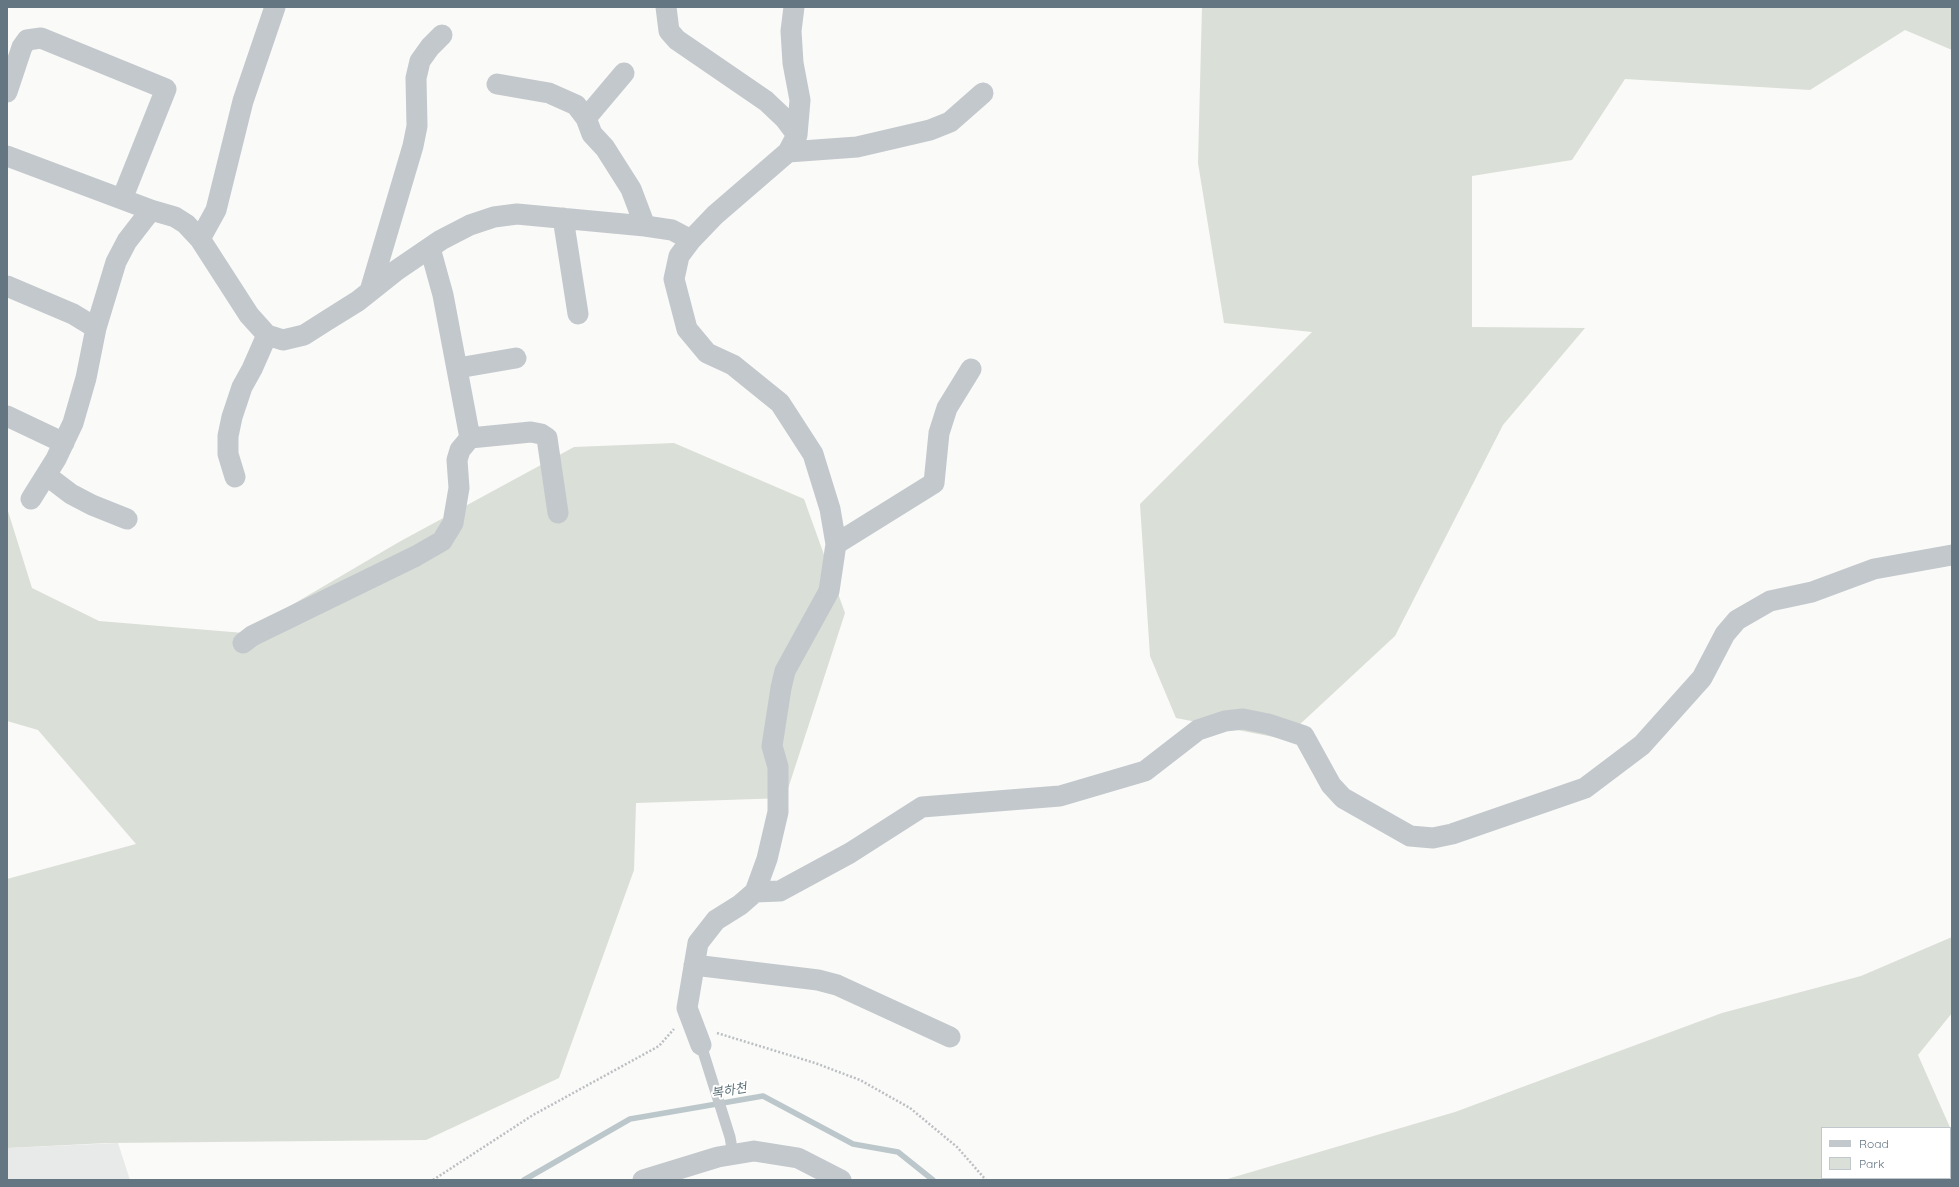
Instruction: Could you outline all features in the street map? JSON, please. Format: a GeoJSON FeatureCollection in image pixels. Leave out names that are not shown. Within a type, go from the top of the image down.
{"type":"FeatureCollection","features":[{"type":"Feature","properties":{"kind":"street"},"geometry":{"type":"LineString","coordinates":[[200,239],[216,210],[244,101],[275,7]]}},
{"type":"Feature","properties":{"kind":"street"},"geometry":{"type":"LineString","coordinates":[[666,7],[669,31],[677,40],[766,101],[785,119],[793,143]]}},
{"type":"Feature","properties":{"kind":"street"},"geometry":{"type":"LineString","coordinates":[[699,1039],[687,1008],[698,943],[716,920],[740,905],[755,892],[767,859],[778,812],[778,766],[772,746],[785,671],[829,591],[836,544],[830,509],[813,454],[780,403],[733,365],[707,353],[687,329],[674,279],[679,256],[691,240],[715,215],[793,143],[800,100],[793,63],[791,31],[794,7]]}},
{"type":"Feature","properties":{"kind":"street"},"geometry":{"type":"LineString","coordinates":[[370,291],[413,146],[417,126],[416,78],[420,61],[430,47],[442,35]]}},
{"type":"Feature","properties":{"kind":"street"},"geometry":{"type":"LineString","coordinates":[[7,92],[22,47],[27,40],[33,38],[41,38],[166,89],[122,199]]}},
{"type":"Feature","properties":{"kind":"street"},"geometry":{"type":"LineString","coordinates":[[586,118],[624,73]]}},
{"type":"Feature","properties":{"kind":"street"},"geometry":{"type":"LineString","coordinates":[[497,84],[549,93],[576,105],[586,118],[592,134],[605,148],[631,189],[645,226]]}},
{"type":"Feature","properties":{"kind":"street"},"geometry":{"type":"LineString","coordinates":[[793,143],[857,147],[930,130],[950,122],[984,93]]}},
{"type":"Feature","properties":{"kind":"street"},"geometry":{"type":"LineString","coordinates":[[7,156],[150,210],[175,217],[186,224],[200,239],[248,315],[267,334],[282,340],[304,335],[370,291],[430,248],[470,225],[494,217],[517,214],[645,226],[672,230],[691,240]]}},
{"type":"Feature","properties":{"kind":"street"},"geometry":{"type":"LineString","coordinates":[[31,499],[46,476],[73,424],[86,378],[96,328],[116,262],[128,241],[150,210]]}},
{"type":"Feature","properties":{"kind":"street"},"geometry":{"type":"LineString","coordinates":[[563,218],[578,314]]}},
{"type":"Feature","properties":{"kind":"street"},"geometry":{"type":"LineString","coordinates":[[430,248],[443,295],[470,438]]}},
{"type":"Feature","properties":{"kind":"street"},"geometry":{"type":"LineString","coordinates":[[7,286],[73,314],[96,328]]}},
{"type":"Feature","properties":{"kind":"street"},"geometry":{"type":"LineString","coordinates":[[235,477],[228,454],[228,436],[232,417],[242,387],[252,369],[267,334]]}},
{"type":"Feature","properties":{"kind":"street"},"geometry":{"type":"LineString","coordinates":[[458,368],[516,358]]}},
{"type":"Feature","properties":{"kind":"street"},"geometry":{"type":"LineString","coordinates":[[836,544],[934,483],[938,433],[947,408],[971,369]]}},
{"type":"Feature","properties":{"kind":"street"},"geometry":{"type":"LineString","coordinates":[[7,416],[64,443]]}},
{"type":"Feature","properties":{"kind":"street"},"geometry":{"type":"LineString","coordinates":[[244,643],[252,636],[416,556],[442,541],[453,523],[459,488],[457,460],[460,450],[470,438],[531,432],[541,434],[546,438],[558,513]]}},
{"type":"Feature","properties":{"kind":"street"},"geometry":{"type":"LineString","coordinates":[[46,476],[71,494],[92,505],[127,519]]}},
{"type":"Feature","properties":{"kind":"street"},"geometry":{"type":"LineString","coordinates":[[755,892],[780,891],[850,853],[922,807],[1067,794],[1146,771],[1198,730],[1225,720],[1243,719],[1268,724],[1304,736],[1331,785],[1343,798],[1410,836],[1433,838],[1452,834],[1585,788],[1642,745],[1702,678],[1725,634],[1737,620],[1770,601],[1812,592],[1874,569],[1952,555]]}},
{"type":"Feature","properties":{"kind":"street"},"geometry":{"type":"LineString","coordinates":[[694,965],[818,980],[837,985],[950,1037]]}},
{"type":"Feature","properties":{"kind":"street"},"geometry":{"type":"LineString","coordinates":[[644,1180],[718,1157],[732,1146],[798,1158],[841,1180]]}},
{"type":"Feature","properties":{"kind":"lane"},"geometry":{"type":"LineString","coordinates":[[699,1039],[732,1146]]}},
{"type":"Feature","properties":{"kind":"path"},"geometry":{"type":"LineString","coordinates":[[433,1180],[533,1116],[659,1046],[672,1032],[687,1008]]}},
{"type":"Feature","properties":{"kind":"path"},"geometry":{"type":"LineString","coordinates":[[699,1039],[718,1033],[815,1063],[860,1080],[910,1108],[957,1147],[986,1180]]}},
{"type":"Feature","properties":{"kind":"shaded area"},"geometry":{"type":"Polygon","coordinates":[[[118,1143],[130,1180],[7,1180],[7,1148],[118,1143]]]}},
{"type":"Feature","properties":{"kind":"green space"},"geometry":{"type":"Polygon","coordinates":[[[1202,7],[1952,7],[1952,50],[1905,30],[1810,90],[1625,79],[1572,160],[1472,176],[1472,327],[1585,328],[1503,425],[1395,636],[1284,739],[1176,718],[1150,656],[1140,504],[1312,332],[1224,323],[1198,163],[1202,7]]]}},
{"type":"Feature","properties":{"kind":"green space"},"geometry":{"type":"Polygon","coordinates":[[[674,443],[804,499],[845,613],[785,798],[636,803],[634,870],[559,1078],[426,1140],[107,1143],[7,1148],[7,879],[136,844],[38,730],[7,721],[7,508],[32,588],[99,621],[244,633],[399,542],[574,447],[674,443]]]}},
{"type":"Feature","properties":{"kind":"green space"},"geometry":{"type":"Polygon","coordinates":[[[1952,937],[1952,1013],[1918,1055],[1950,1127],[1821,1127],[1821,1179],[1925,1180],[1224,1180],[1455,1112],[1722,1013],[1861,976],[1952,937]]]}},
{"type":"Feature","properties":{"kind":"waterway","name":"복하천"},"geometry":{"type":"LineString","coordinates":[[524,1180],[630,1119],[763,1096],[853,1144],[898,1152],[933,1180]]}}]}
